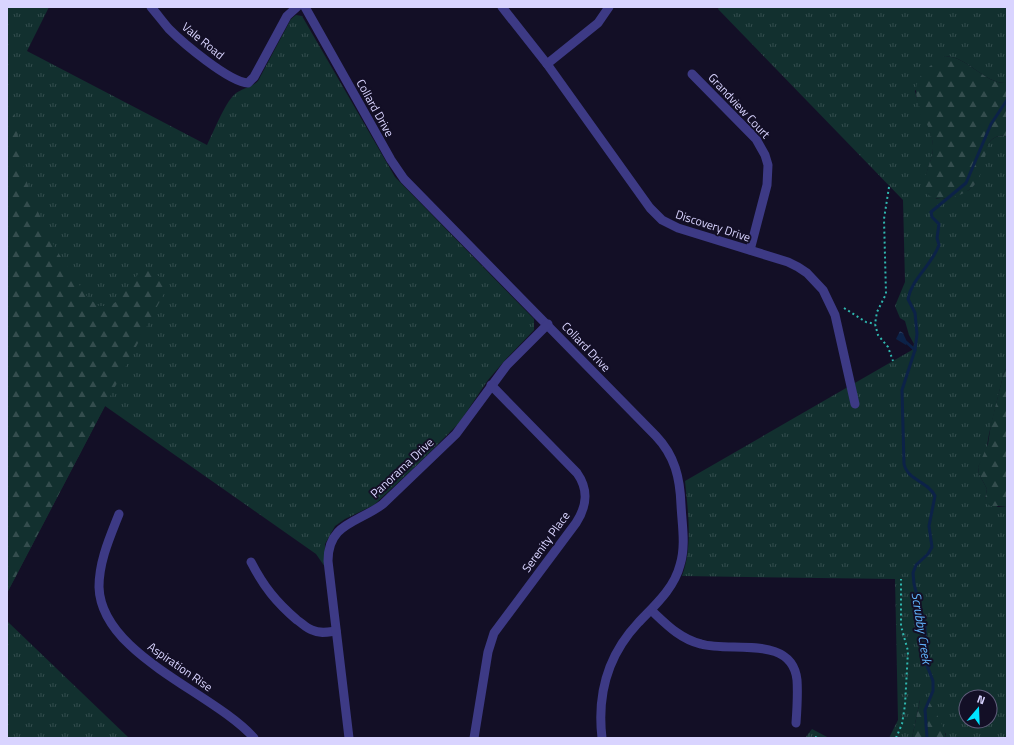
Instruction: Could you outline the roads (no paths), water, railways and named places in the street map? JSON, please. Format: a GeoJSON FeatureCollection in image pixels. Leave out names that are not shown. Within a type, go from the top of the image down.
{"type":"FeatureCollection","features":[{"type":"Feature","properties":{"kind":"street","name":"Vale Road"},"geometry":{"type":"LineString","coordinates":[[151,7],[169,29],[214,66],[238,81],[248,83],[254,78],[287,16],[297,7]]}},
{"type":"Feature","properties":{"kind":"street","name":"Collard Drive"},"geometry":{"type":"LineString","coordinates":[[305,7],[397,170],[548,324],[670,452],[676,468],[680,488],[683,553],[676,576],[669,588],[625,639],[609,668],[601,703],[602,738]]}},
{"type":"Feature","properties":{"kind":"street","name":"Discovery Drive"},"geometry":{"type":"LineString","coordinates":[[502,7],[547,64],[650,208],[662,220],[678,228],[750,250],[798,267],[807,273],[823,290],[830,302],[841,335],[855,404]]}},
{"type":"Feature","properties":{"kind":"street"},"geometry":{"type":"LineString","coordinates":[[547,64],[598,23],[609,7]]}},
{"type":"Feature","properties":{"kind":"street","name":"Grandview Court"},"geometry":{"type":"LineString","coordinates":[[692,74],[756,139],[765,155],[768,165],[767,185],[750,250]]}},
{"type":"Feature","properties":{"kind":"street","name":"Panorama Drive"},"geometry":{"type":"LineString","coordinates":[[348,738],[328,561],[330,544],[340,528],[372,512],[394,494],[464,425],[491,385],[507,365],[548,324]]}},
{"type":"Feature","properties":{"kind":"street","name":"Serenity Place"},"geometry":{"type":"LineString","coordinates":[[474,738],[488,652],[494,633],[576,523],[586,504],[584,482],[577,473],[491,385]]}},
{"type":"Feature","properties":{"kind":"street","name":"Aspiration Rise"},"geometry":{"type":"LineString","coordinates":[[119,514],[106,545],[101,567],[99,586],[105,614],[112,625],[140,654],[222,711],[254,738]]}},
{"type":"Feature","properties":{"kind":"street"},"geometry":{"type":"LineString","coordinates":[[251,562],[263,585],[275,600],[306,627],[313,631],[324,633],[336,632]]}},
{"type":"Feature","properties":{"kind":"street"},"geometry":{"type":"LineString","coordinates":[[651,610],[681,636],[701,644],[725,648],[760,648],[773,650],[783,654],[791,662],[795,670],[797,680],[796,723]]}},
{"type":"Feature","properties":{"kind":"water"},"geometry":{"type":"Polygon","coordinates":[[[900,331],[903,333],[907,342],[906,345],[896,339],[900,331]]]}},
{"type":"Feature","properties":{"kind":"waterway","name":"Scrubby Creek"},"geometry":{"type":"LineString","coordinates":[[927,738],[925,710],[933,691],[933,681],[926,663],[925,626],[914,584],[913,573],[916,565],[928,554],[932,547],[929,526],[935,496],[928,487],[914,478],[906,470],[904,464],[902,390],[915,350],[917,334],[915,313],[908,299],[910,291],[932,259],[939,245],[937,238],[939,224],[932,217],[931,212],[966,183],[991,124],[1007,100]]}},
{"type":"Feature","properties":{"kind":"waterway"},"geometry":{"type":"LineString","coordinates":[[906,342],[915,350]]}}]}
